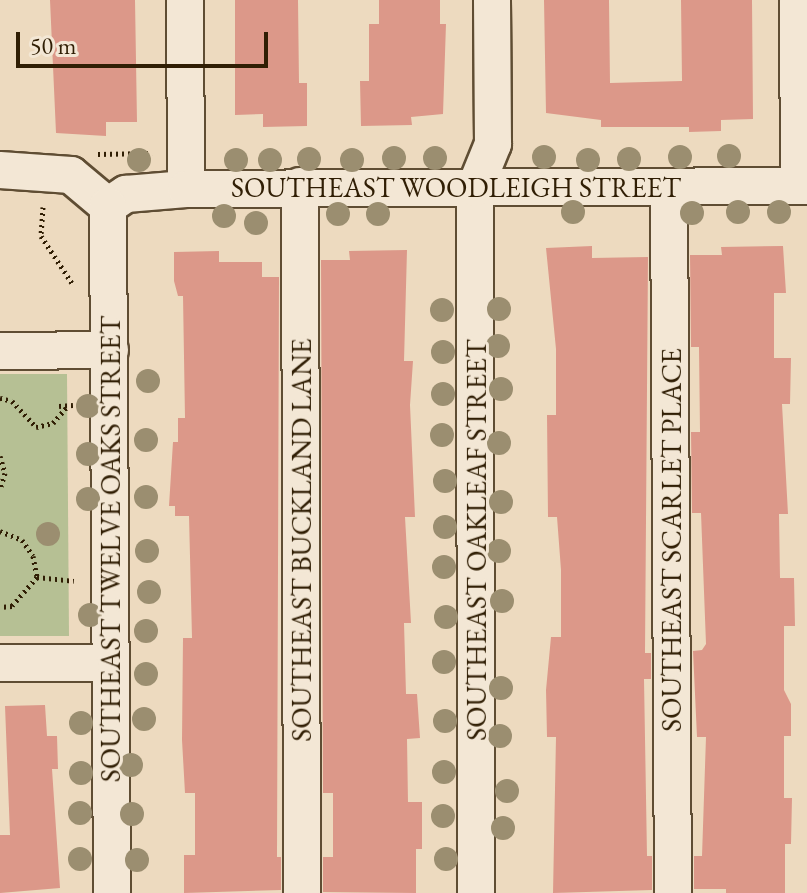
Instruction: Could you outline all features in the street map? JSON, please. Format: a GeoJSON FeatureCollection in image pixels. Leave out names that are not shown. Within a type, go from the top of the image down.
{"type":"FeatureCollection","features":[{"type":"Feature","properties":{"kind":"street"},"geometry":{"type":"LineString","coordinates":[[185,0],[186,189]]}},
{"type":"Feature","properties":{"kind":"street"},"geometry":{"type":"LineString","coordinates":[[475,188],[493,144],[492,0]]}},
{"type":"Feature","properties":{"kind":"street"},"geometry":{"type":"LineString","coordinates":[[798,0],[803,186]]}},
{"type":"Feature","properties":{"kind":"street"},"geometry":{"type":"LineString","coordinates":[[0,170],[71,175],[108,206]]}},
{"type":"Feature","properties":{"kind":"street","name":"SOUTHEAST WOODLEIGH STREET"},"geometry":{"type":"LineString","coordinates":[[108,206],[126,194],[186,189],[300,186],[803,186]]}},
{"type":"Feature","properties":{"kind":"street","name":"SOUTHEAST BUCKLAND LANE"},"geometry":{"type":"LineString","coordinates":[[300,186],[302,893]]}},
{"type":"Feature","properties":{"kind":"street","name":"SOUTHEAST SCARLET PLACE"},"geometry":{"type":"LineString","coordinates":[[669,187],[673,893]]}},
{"type":"Feature","properties":{"kind":"street","name":"SOUTHEAST OAKLEAF STREET"},"geometry":{"type":"LineString","coordinates":[[475,188],[476,893]]}},
{"type":"Feature","properties":{"kind":"street","name":"SOUTHEAST TWELVE OAKS STREET"},"geometry":{"type":"LineString","coordinates":[[108,206],[112,893]]}},
{"type":"Feature","properties":{"kind":"street"},"geometry":{"type":"LineString","coordinates":[[0,351],[110,350]]}},
{"type":"Feature","properties":{"kind":"street"},"geometry":{"type":"LineString","coordinates":[[0,663],[110,663]]}},
{"type":"Feature","properties":{"kind":"path"},"geometry":{"type":"LineString","coordinates":[[1,399],[36,427],[53,423],[68,407]]}},
{"type":"Feature","properties":{"kind":"path"},"geometry":{"type":"LineString","coordinates":[[0,456],[5,473],[0,489]]}},
{"type":"Feature","properties":{"kind":"path"},"geometry":{"type":"LineString","coordinates":[[0,531],[22,540],[33,556],[37,577]]}},
{"type":"Feature","properties":{"kind":"path"},"geometry":{"type":"LineString","coordinates":[[37,577],[74,581]]}},
{"type":"Feature","properties":{"kind":"path"},"geometry":{"type":"LineString","coordinates":[[0,607],[12,606],[37,577]]}},
{"type":"Feature","properties":{"kind":"green space"},"geometry":{"type":"Polygon","coordinates":[[[0,374],[67,374],[69,636],[0,636],[0,374]]]}},
{"type":"Feature","properties":{"kind":"building"},"geometry":{"type":"Polygon","coordinates":[[[50,0],[135,0],[137,122],[106,122],[106,136],[56,133],[50,0]]]}},
{"type":"Feature","properties":{"kind":"building"},"geometry":{"type":"Polygon","coordinates":[[[235,0],[298,0],[299,83],[307,83],[307,126],[263,127],[263,114],[235,115],[235,0]]]}},
{"type":"Feature","properties":{"kind":"building"},"geometry":{"type":"Polygon","coordinates":[[[379,0],[440,0],[440,24],[446,24],[443,114],[411,117],[412,125],[361,126],[360,81],[369,81],[369,24],[379,24],[379,0]]]}},
{"type":"Feature","properties":{"kind":"building"},"geometry":{"type":"Polygon","coordinates":[[[544,0],[609,0],[610,83],[682,81],[681,0],[752,0],[753,119],[721,120],[721,131],[689,132],[689,127],[601,127],[601,120],[546,113],[544,0]]]}},
{"type":"Feature","properties":{"kind":"building"},"geometry":{"type":"Polygon","coordinates":[[[592,246],[592,258],[648,257],[645,653],[651,653],[651,679],[644,679],[647,856],[652,856],[652,890],[553,893],[556,737],[547,737],[546,690],[551,637],[561,637],[561,570],[557,517],[548,517],[547,415],[556,415],[556,349],[546,248],[592,246]]]}},
{"type":"Feature","properties":{"kind":"building"},"geometry":{"type":"Polygon","coordinates":[[[783,246],[786,293],[774,293],[774,358],[791,358],[790,404],[782,404],[788,514],[779,514],[780,578],[794,578],[795,626],[784,626],[784,690],[791,704],[791,736],[784,736],[784,798],[792,798],[791,844],[785,844],[785,893],[726,893],[726,889],[694,889],[694,856],[702,856],[706,737],[697,737],[693,651],[702,650],[706,644],[701,513],[692,513],[691,432],[700,432],[699,347],[691,347],[690,255],[722,255],[721,247],[783,246]]]}},
{"type":"Feature","properties":{"kind":"building"},"geometry":{"type":"Polygon","coordinates":[[[407,250],[404,361],[413,361],[410,405],[415,517],[405,517],[411,623],[404,623],[406,694],[417,694],[420,738],[407,739],[408,802],[422,802],[422,849],[416,849],[416,893],[323,892],[323,857],[333,857],[333,793],[323,793],[321,260],[350,260],[349,251],[407,250]]]}},
{"type":"Feature","properties":{"kind":"building"},"geometry":{"type":"Polygon","coordinates":[[[219,251],[219,262],[262,262],[262,277],[279,277],[277,857],[281,857],[281,890],[184,893],[184,855],[195,855],[195,793],[185,793],[182,740],[183,638],[192,638],[189,516],[175,516],[175,506],[169,506],[173,442],[178,442],[178,418],[185,418],[183,296],[178,296],[174,281],[174,252],[219,251]]]}},
{"type":"Feature","properties":{"kind":"building"},"geometry":{"type":"Polygon","coordinates":[[[45,705],[47,736],[57,736],[58,769],[52,769],[60,888],[0,893],[0,835],[10,835],[5,706],[45,705]]]}}]}
